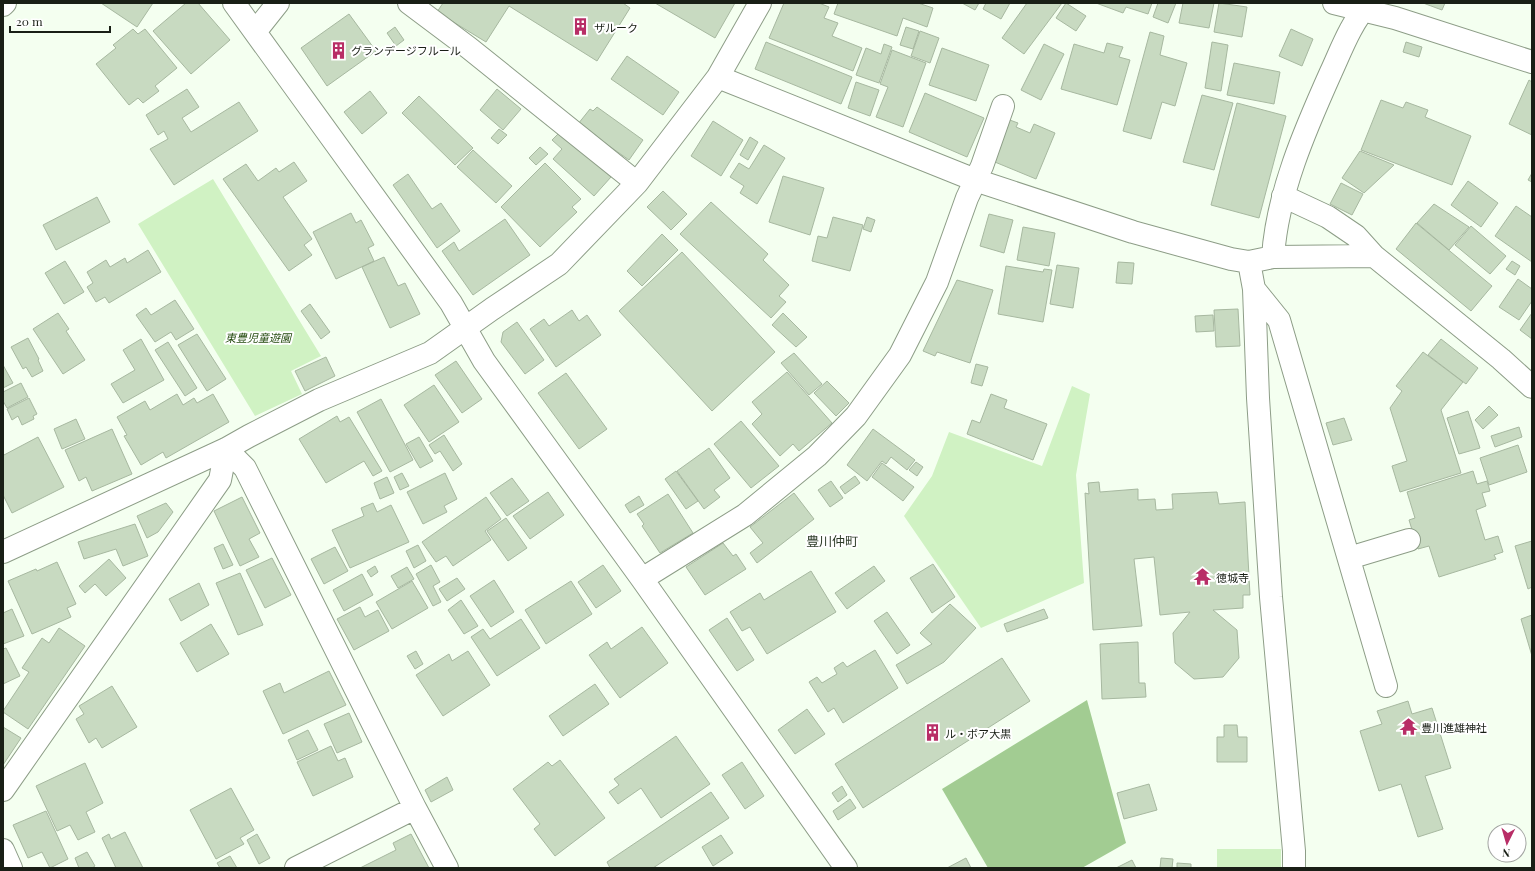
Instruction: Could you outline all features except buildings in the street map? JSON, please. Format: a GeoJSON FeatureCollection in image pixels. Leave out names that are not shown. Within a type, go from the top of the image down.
{"type":"FeatureCollection","features":[{"type":"Feature","properties":{"kind":"street"},"geometry":{"type":"LineString","coordinates":[[234,3],[446,296],[484,361],[642,579],[840,866]]}},
{"type":"Feature","properties":{"kind":"street"},"geometry":{"type":"LineString","coordinates":[[255,32],[278,3]]}},
{"type":"Feature","properties":{"kind":"street"},"geometry":{"type":"LineString","coordinates":[[409,3],[469,48],[637,183]]}},
{"type":"Feature","properties":{"kind":"street"},"geometry":{"type":"LineString","coordinates":[[3,552],[226,449],[319,400],[430,353],[558,264],[637,183],[718,77],[760,3]]}},
{"type":"Feature","properties":{"kind":"street"},"geometry":{"type":"LineString","coordinates":[[1334,3],[1366,6],[1395,18],[1532,62]]}},
{"type":"Feature","properties":{"kind":"street"},"geometry":{"type":"LineString","coordinates":[[1273,257],[1274,240],[1283,196],[1311,116],[1349,32],[1366,6]]}},
{"type":"Feature","properties":{"kind":"street"},"geometry":{"type":"LineString","coordinates":[[718,77],[975,180],[1133,232],[1231,259],[1249,262],[1273,257],[1374,256]]}},
{"type":"Feature","properties":{"kind":"street"},"geometry":{"type":"LineString","coordinates":[[642,579],[745,514],[817,456],[856,416],[900,355],[937,282],[975,180],[982,166],[1002,106]]}},
{"type":"Feature","properties":{"kind":"street"},"geometry":{"type":"LineString","coordinates":[[1283,196],[1328,217],[1356,236],[1374,256],[1501,359],[1532,387]]}},
{"type":"Feature","properties":{"kind":"street"},"geometry":{"type":"LineString","coordinates":[[1249,262],[1254,289],[1258,398],[1271,597],[1294,868]]}},
{"type":"Feature","properties":{"kind":"street"},"geometry":{"type":"LineString","coordinates":[[1254,289],[1279,320],[1386,686]]}},
{"type":"Feature","properties":{"kind":"street"},"geometry":{"type":"LineString","coordinates":[[3,790],[220,480],[226,449]]}},
{"type":"Feature","properties":{"kind":"street"},"geometry":{"type":"LineString","coordinates":[[226,449],[245,468],[415,808],[447,868]]}},
{"type":"Feature","properties":{"kind":"street"},"geometry":{"type":"LineString","coordinates":[[1349,558],[1409,540]]}},
{"type":"Feature","properties":{"kind":"street"},"geometry":{"type":"LineString","coordinates":[[296,868],[415,808]]}},
{"type":"Feature","properties":{"kind":"street"},"geometry":{"type":"LineString","coordinates":[[3,850],[11,868]]}},
{"type":"Feature","properties":{"kind":"green space","name":"東豊児童遊園"},"geometry":{"type":"Polygon","coordinates":[[[213,179],[321,356],[291,371],[302,394],[255,416],[138,224],[213,179]]]}},
{"type":"Feature","properties":{"kind":"green space"},"geometry":{"type":"Polygon","coordinates":[[[1072,386],[1090,394],[1076,475],[1084,583],[981,628],[904,516],[932,476],[949,432],[1042,466],[1072,386]]]}},
{"type":"Feature","properties":{"kind":"green space"},"geometry":{"type":"Polygon","coordinates":[[[1087,700],[1126,843],[1082,868],[988,868],[942,789],[1087,700]]]}},
{"type":"Feature","properties":{"kind":"green space"},"geometry":{"type":"Polygon","coordinates":[[[1217,849],[1281,849],[1281,868],[1217,868],[1217,849]]]}},
{"type":"Feature","properties":{"kind":"place","name":"ザルーク"},"geometry":{"type":"Point","coordinates":[581,27]}},
{"type":"Feature","properties":{"kind":"place","name":"グランデージフルール"},"geometry":{"type":"Point","coordinates":[338,50]}},
{"type":"Feature","properties":{"kind":"place","name":"徳城寺"},"geometry":{"type":"Point","coordinates":[1203,577]}},
{"type":"Feature","properties":{"kind":"place","name":"豊川進雄神社"},"geometry":{"type":"Point","coordinates":[1408,727]}},
{"type":"Feature","properties":{"kind":"place","name":"ル・ボア大黒"},"geometry":{"type":"Point","coordinates":[932,733]}},
{"type":"Feature","properties":{"kind":"district","name":"豊川仲町"},"geometry":{"type":"Point","coordinates":[832,540]}}]}
